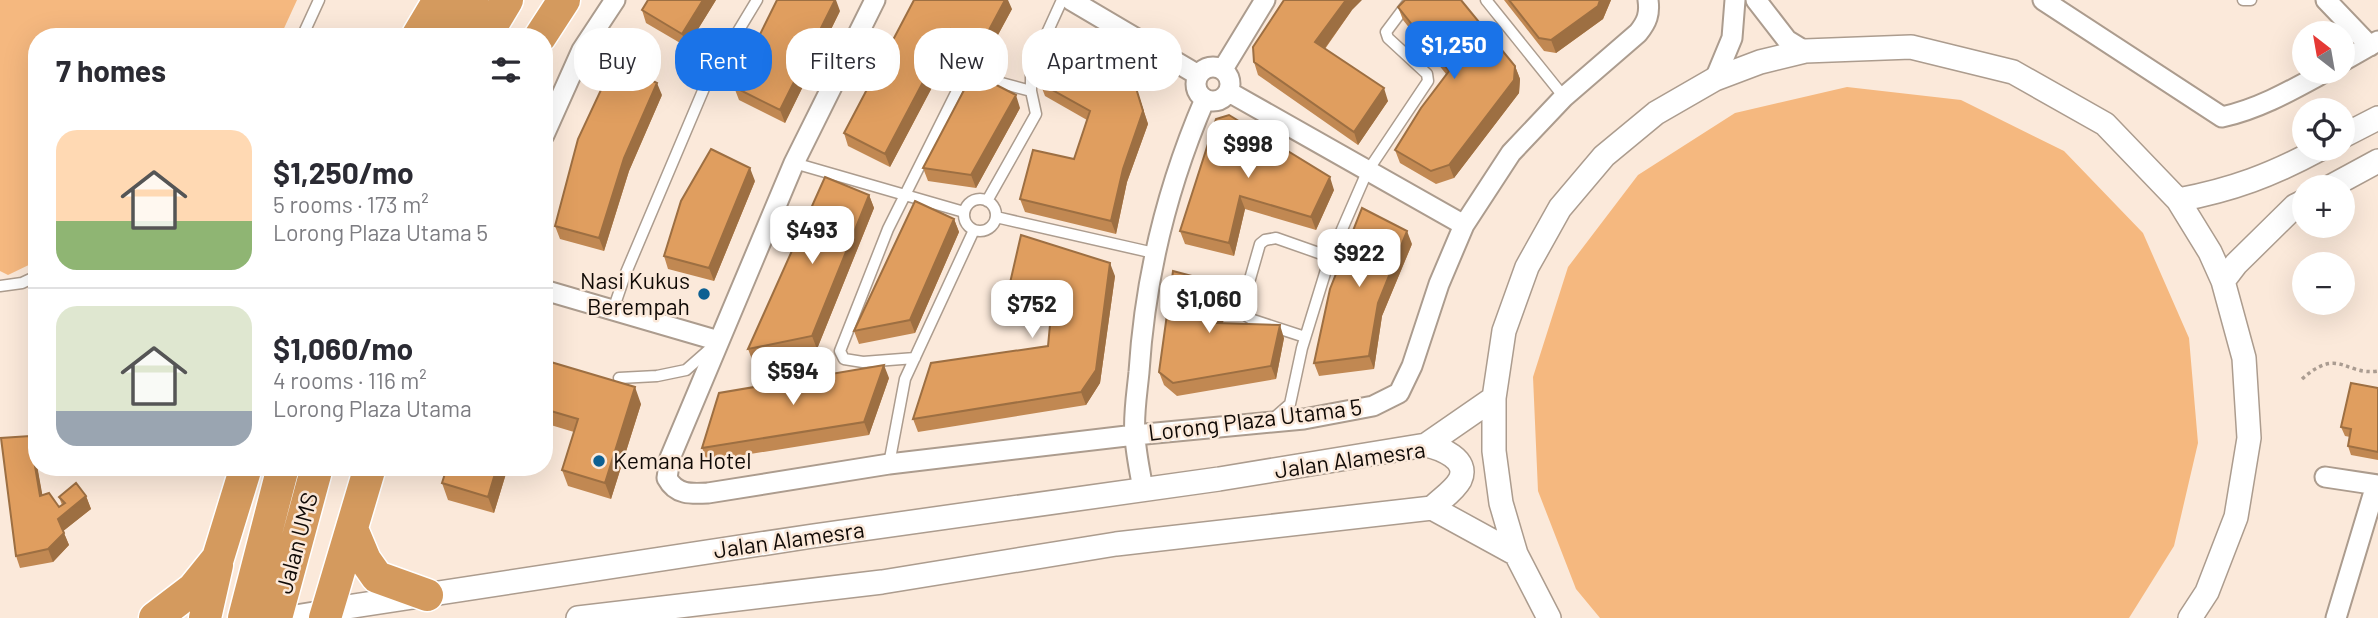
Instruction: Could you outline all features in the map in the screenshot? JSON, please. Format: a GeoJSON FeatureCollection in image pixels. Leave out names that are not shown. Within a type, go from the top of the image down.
{"type":"FeatureCollection","features":[{"type":"Feature","properties":{"kind":"highway"},"geometry":{"type":"LineString","coordinates":[[422,28],[439,0]]}},
{"type":"Feature","properties":{"kind":"highway"},"geometry":{"type":"LineString","coordinates":[[454,28],[472,0]]}},
{"type":"Feature","properties":{"kind":"highway"},"geometry":{"type":"LineString","coordinates":[[490,28],[507,0]]}},
{"type":"Feature","properties":{"kind":"highway"},"geometry":{"type":"LineString","coordinates":[[546,28],[564,0]]}},
{"type":"Feature","properties":{"kind":"highway"},"geometry":{"type":"LineString","coordinates":[[205,618],[218,558],[243,476]]}},
{"type":"Feature","properties":{"kind":"highway","name":"Jalan UMS"},"geometry":{"type":"LineString","coordinates":[[244,618],[281,476]]}},
{"type":"Feature","properties":{"kind":"highway","name":"Jalan UMS"},"geometry":{"type":"LineString","coordinates":[[277,618],[315,476]]}},
{"type":"Feature","properties":{"kind":"highway"},"geometry":{"type":"LineString","coordinates":[[326,614],[367,476]]}},
{"type":"Feature","properties":{"kind":"highway"},"geometry":{"type":"LineString","coordinates":[[352,530],[365,560],[377,577],[428,596]]}},
{"type":"Feature","properties":{"kind":"highway"},"geometry":{"type":"LineString","coordinates":[[155,618],[193,589],[218,558]]}},
{"type":"Feature","properties":{"kind":"street"},"geometry":{"type":"LineString","coordinates":[[553,115],[582,50],[615,0]]}},
{"type":"Feature","properties":{"kind":"street"},"geometry":{"type":"LineString","coordinates":[[1071,0],[1198,75]]}},
{"type":"Feature","properties":{"kind":"street"},"geometry":{"type":"LineString","coordinates":[[1223,69],[1265,0]]}},
{"type":"Feature","properties":{"kind":"street","name":"Lorong Plaza Utama 5"},"geometry":{"type":"LineString","coordinates":[[719,341],[670,458],[667,478],[670,484],[684,493],[708,493],[888,464],[1135,435],[1304,419],[1373,406],[1399,393],[1412,366],[1439,284],[1464,225],[1511,153],[1564,97],[1638,33],[1646,23],[1650,11],[1648,0]]}},
{"type":"Feature","properties":{"kind":"street"},"geometry":{"type":"LineString","coordinates":[[1716,79],[1732,38],[1735,0]]}},
{"type":"Feature","properties":{"kind":"street"},"geometry":{"type":"LineString","coordinates":[[1756,0],[1787,40],[1805,51]]}},
{"type":"Feature","properties":{"kind":"street"},"geometry":{"type":"LineString","coordinates":[[2043,0],[2222,117],[2283,96],[2304,84]]}},
{"type":"Feature","properties":{"kind":"street"},"geometry":{"type":"LineString","coordinates":[[2326,0],[2374,43],[2356,53]]}},
{"type":"Feature","properties":{"kind":"street"},"geometry":{"type":"LineString","coordinates":[[553,293],[719,341],[794,163],[869,2]]}},
{"type":"Feature","properties":{"kind":"street"},"geometry":{"type":"LineString","coordinates":[[1549,618],[1516,554],[1501,503],[1494,451],[1494,398],[1504,331],[1527,267],[1560,208],[1604,156],[1657,113],[1716,79],[1760,62],[1805,51],[1911,47],[2013,72],[2105,124],[2178,200],[2195,225],[2223,281],[2244,358],[2249,438],[2236,517],[2207,592],[2190,618]]}},
{"type":"Feature","properties":{"kind":"street"},"geometry":{"type":"LineString","coordinates":[[1206,68],[1223,69],[1230,77],[1229,92],[1221,100],[1205,99],[1196,86],[1198,75],[1206,68]]}},
{"type":"Feature","properties":{"kind":"street"},"geometry":{"type":"LineString","coordinates":[[1229,92],[1464,225]]}},
{"type":"Feature","properties":{"kind":"street"},"geometry":{"type":"LineString","coordinates":[[1143,489],[1135,435],[1142,321],[1154,253],[1186,142],[1205,99]]}},
{"type":"Feature","properties":{"kind":"street"},"geometry":{"type":"LineString","coordinates":[[2355,130],[2378,118]]}},
{"type":"Feature","properties":{"kind":"street"},"geometry":{"type":"LineString","coordinates":[[2178,200],[2220,192],[2279,171],[2298,161]]}},
{"type":"Feature","properties":{"kind":"street"},"geometry":{"type":"LineString","coordinates":[[2352,175],[2378,161]]}},
{"type":"Feature","properties":{"kind":"street"},"geometry":{"type":"LineString","coordinates":[[2223,281],[2236,264],[2292,211]]}},
{"type":"Feature","properties":{"kind":"street"},"geometry":{"type":"LineString","coordinates":[[1426,445],[1494,398]]}},
{"type":"Feature","properties":{"kind":"street","name":"Jalan Alamesra"},"geometry":{"type":"LineString","coordinates":[[326,614],[813,536],[1362,457],[1426,445],[1441,448],[1458,461],[1462,470],[1461,478],[1452,490],[1432,508]]}},
{"type":"Feature","properties":{"kind":"street"},"geometry":{"type":"LineString","coordinates":[[2325,477],[2377,485],[2336,618]]}},
{"type":"Feature","properties":{"kind":"street"},"geometry":{"type":"LineString","coordinates":[[578,618],[883,582],[1116,544],[1432,508],[1516,554]]}},
{"type":"Feature","properties":{"kind":"street"},"geometry":{"type":"LineString","coordinates":[[277,618],[326,614]]}},
{"type":"Feature","properties":{"kind":"lane"},"geometry":{"type":"LineString","coordinates":[[306,28],[320,0]]}},
{"type":"Feature","properties":{"kind":"lane"},"geometry":{"type":"LineString","coordinates":[[613,310],[625,275],[705,86],[757,0]]}},
{"type":"Feature","properties":{"kind":"lane"},"geometry":{"type":"LineString","coordinates":[[1049,28],[1062,0]]}},
{"type":"Feature","properties":{"kind":"lane"},"geometry":{"type":"LineString","coordinates":[[1266,422],[1282,413],[1290,404],[1305,337],[1330,257],[1367,172],[1428,81],[1427,74],[1388,38],[1386,32],[1410,0]]}},
{"type":"Feature","properties":{"kind":"lane"},"geometry":{"type":"LineString","coordinates":[[1486,0],[1564,97]]}},
{"type":"Feature","properties":{"kind":"lane"},"geometry":{"type":"LineString","coordinates":[[2243,0],[2251,0]]}},
{"type":"Feature","properties":{"kind":"lane"},"geometry":{"type":"LineString","coordinates":[[915,358],[863,362],[844,359],[840,351],[904,194],[959,87],[975,76],[1022,89]]}},
{"type":"Feature","properties":{"kind":"lane"},"geometry":{"type":"LineString","coordinates":[[987,201],[1036,114],[1031,91]]}},
{"type":"Feature","properties":{"kind":"lane"},"geometry":{"type":"LineString","coordinates":[[794,163],[964,212]]}},
{"type":"Feature","properties":{"kind":"lane"},"geometry":{"type":"LineString","coordinates":[[973,201],[987,201],[994,208],[996,217],[991,227],[980,232],[964,221],[964,212],[973,201]]}},
{"type":"Feature","properties":{"kind":"lane"},"geometry":{"type":"LineString","coordinates":[[996,217],[1154,253]]}},
{"type":"Feature","properties":{"kind":"lane"},"geometry":{"type":"LineString","coordinates":[[888,464],[904,382],[974,230]]}},
{"type":"Feature","properties":{"kind":"lane"},"geometry":{"type":"LineString","coordinates":[[1305,337],[1245,315],[1242,307],[1260,244],[1276,238],[1330,257]]}},
{"type":"Feature","properties":{"kind":"lane"},"geometry":{"type":"LineString","coordinates":[[0,286],[28,280]]}},
{"type":"Feature","properties":{"kind":"lane"},"geometry":{"type":"LineString","coordinates":[[619,378],[657,376],[686,370],[719,341]]}},
{"type":"Feature","properties":{"kind":"path"},"geometry":{"type":"LineString","coordinates":[[2302,379],[2316,367],[2327,364],[2339,363],[2370,372],[2378,371]]}},
{"type":"Feature","properties":{"kind":"shaded area"},"geometry":{"type":"Polygon","coordinates":[[[0,0],[297,0],[284,28],[28,28],[28,265],[8,275],[0,271],[0,0]]]}},
{"type":"Feature","properties":{"kind":"shaded area"},"geometry":{"type":"Polygon","coordinates":[[[1847,87],[1961,100],[2064,151],[2143,233],[2189,338],[2198,443],[2174,546],[2129,618],[1600,618],[1576,589],[1538,491],[1533,377],[1568,267],[1638,175],[1735,113],[1847,87]]]}},
{"type":"Feature","properties":{"kind":"building"},"geometry":{"type":"Polygon","coordinates":[[[648,0],[703,0],[686,28],[675,30],[642,10],[648,0]]]}},
{"type":"Feature","properties":{"kind":"building"},"geometry":{"type":"Polygon","coordinates":[[[777,0],[835,0],[821,28],[786,28],[786,91],[790,91],[780,110],[742,91],[772,91],[772,28],[763,28],[777,0]]]}},
{"type":"Feature","properties":{"kind":"building"},"geometry":{"type":"Polygon","coordinates":[[[914,0],[1005,0],[990,28],[914,28],[914,91],[918,91],[885,154],[844,133],[866,91],[900,91],[899,28],[914,0]]]}},
{"type":"Feature","properties":{"kind":"building"},"geometry":{"type":"Polygon","coordinates":[[[1284,0],[1346,0],[1315,42],[1384,88],[1354,132],[1254,62],[1253,47],[1284,0]]]}},
{"type":"Feature","properties":{"kind":"building"},"geometry":{"type":"Polygon","coordinates":[[[1405,0],[1461,0],[1515,66],[1514,80],[1449,165],[1431,171],[1395,150],[1421,108],[1449,71],[1398,7],[1405,0]]]}},
{"type":"Feature","properties":{"kind":"building"},"geometry":{"type":"Polygon","coordinates":[[[1509,0],[1600,0],[1598,6],[1551,40],[1539,38],[1509,0]]]}},
{"type":"Feature","properties":{"kind":"building"},"geometry":{"type":"Polygon","coordinates":[[[600,91],[653,91],[624,158],[599,238],[555,226],[578,139],[600,91]]]}},
{"type":"Feature","properties":{"kind":"building"},"geometry":{"type":"Polygon","coordinates":[[[964,91],[1008,91],[1016,95],[971,175],[923,168],[964,91]]]}},
{"type":"Feature","properties":{"kind":"building"},"geometry":{"type":"Polygon","coordinates":[[[1054,91],[1137,91],[1143,111],[1123,169],[1111,221],[1020,199],[1033,150],[1074,159],[1090,111],[1054,91]]]}},
{"type":"Feature","properties":{"kind":"building"},"geometry":{"type":"Polygon","coordinates":[[[1229,115],[1330,177],[1311,217],[1240,196],[1229,243],[1180,231],[1216,119],[1229,115]]]}},
{"type":"Feature","properties":{"kind":"building"},"geometry":{"type":"Polygon","coordinates":[[[711,149],[750,168],[709,268],[664,256],[681,201],[711,149]]]}},
{"type":"Feature","properties":{"kind":"building"},"geometry":{"type":"Polygon","coordinates":[[[825,177],[869,195],[812,336],[748,349],[825,177]]]}},
{"type":"Feature","properties":{"kind":"building"},"geometry":{"type":"Polygon","coordinates":[[[915,201],[954,219],[910,320],[854,331],[915,201]]]}},
{"type":"Feature","properties":{"kind":"building"},"geometry":{"type":"Polygon","coordinates":[[[1362,208],[1407,231],[1378,303],[1369,356],[1314,363],[1330,289],[1362,208]]]}},
{"type":"Feature","properties":{"kind":"building"},"geometry":{"type":"Polygon","coordinates":[[[1021,235],[1110,263],[1096,370],[1081,392],[913,419],[931,363],[1048,346],[1053,293],[1010,283],[1021,235]]]}},
{"type":"Feature","properties":{"kind":"building"},"geometry":{"type":"Polygon","coordinates":[[[1173,271],[1222,284],[1217,323],[1280,325],[1271,366],[1173,383],[1159,372],[1173,271]]]}},
{"type":"Feature","properties":{"kind":"building","name":"Kemana Hotel"},"geometry":{"type":"Polygon","coordinates":[[[553,363],[635,387],[605,483],[562,470],[578,419],[553,412],[553,363]]]}},
{"type":"Feature","properties":{"kind":"building"},"geometry":{"type":"Polygon","coordinates":[[[884,365],[864,422],[702,448],[719,393],[884,365]]]}},
{"type":"Feature","properties":{"kind":"building"},"geometry":{"type":"Polygon","coordinates":[[[2351,383],[2378,388],[2378,452],[2348,446],[2351,429],[2341,427],[2351,383]]]}},
{"type":"Feature","properties":{"kind":"building"},"geometry":{"type":"Polygon","coordinates":[[[28,436],[28,476],[37,476],[40,496],[49,493],[59,507],[65,503],[59,497],[76,483],[86,496],[58,519],[64,533],[48,549],[16,556],[1,438],[28,436]]]}},
{"type":"Feature","properties":{"kind":"building"},"geometry":{"type":"Polygon","coordinates":[[[444,476],[494,476],[488,497],[442,483],[444,476]]]}},
{"type":"Feature","properties":{"kind":"place","name":"Nasi Kukus Berempah"},"geometry":{"type":"Point","coordinates":[704,294]}},
{"type":"Feature","properties":{"kind":"place","name":"Kemana Hotel"},"geometry":{"type":"Point","coordinates":[599,461]}}]}
